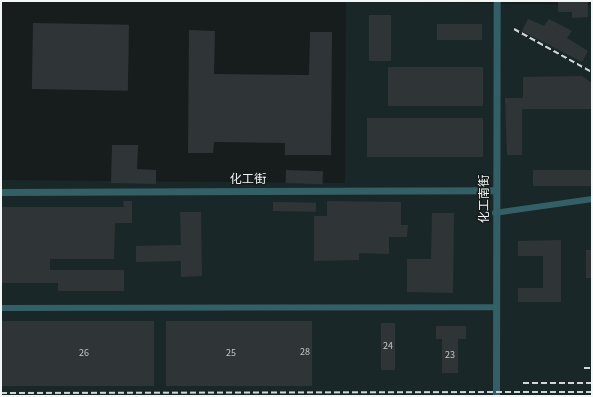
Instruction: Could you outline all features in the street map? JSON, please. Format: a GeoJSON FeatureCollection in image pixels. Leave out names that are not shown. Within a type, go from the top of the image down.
{"type":"FeatureCollection","features":[{"type":"Feature","properties":{"kind":"street","name":"化工南街"},"geometry":{"type":"LineString","coordinates":[[496,1],[496,396]]}},
{"type":"Feature","properties":{"kind":"street","name":"化工街"},"geometry":{"type":"LineString","coordinates":[[1,192],[495,190]]}},
{"type":"Feature","properties":{"kind":"street"},"geometry":{"type":"LineString","coordinates":[[496,213],[592,199]]}},
{"type":"Feature","properties":{"kind":"street"},"geometry":{"type":"LineString","coordinates":[[1,308],[496,307]]}},
{"type":"Feature","properties":{"kind":"shaded area"},"geometry":{"type":"Polygon","coordinates":[[[346,1],[592,5],[592,396],[1,396],[1,180],[345,183],[346,1]]]}},
{"type":"Feature","properties":{"kind":"building"},"geometry":{"type":"Polygon","coordinates":[[[558,1],[588,1],[588,17],[572,18],[572,12],[558,12],[558,1]]]}},
{"type":"Feature","properties":{"kind":"building"},"geometry":{"type":"Polygon","coordinates":[[[369,15],[391,15],[391,61],[369,61],[369,15]]]}},
{"type":"Feature","properties":{"kind":"building"},"geometry":{"type":"Polygon","coordinates":[[[528,19],[544,26],[549,19],[572,31],[567,38],[588,51],[582,62],[522,31],[528,19]]]}},
{"type":"Feature","properties":{"kind":"building"},"geometry":{"type":"Polygon","coordinates":[[[33,23],[129,25],[128,91],[32,89],[33,23]]]}},
{"type":"Feature","properties":{"kind":"building"},"geometry":{"type":"Polygon","coordinates":[[[437,24],[482,24],[482,40],[437,40],[437,24]]]}},
{"type":"Feature","properties":{"kind":"building"},"geometry":{"type":"Polygon","coordinates":[[[189,30],[215,31],[214,74],[309,75],[310,32],[332,32],[331,155],[285,155],[285,143],[214,142],[213,153],[188,153],[189,30]]]}},
{"type":"Feature","properties":{"kind":"building"},"geometry":{"type":"Polygon","coordinates":[[[388,67],[483,67],[483,106],[388,106],[388,67]]]}},
{"type":"Feature","properties":{"kind":"building"},"geometry":{"type":"Polygon","coordinates":[[[582,76],[592,83],[592,109],[522,109],[522,155],[507,155],[505,98],[523,98],[523,77],[582,76]]]}},
{"type":"Feature","properties":{"kind":"building"},"geometry":{"type":"Polygon","coordinates":[[[367,118],[483,118],[483,157],[367,157],[367,118]]]}},
{"type":"Feature","properties":{"kind":"building"},"geometry":{"type":"Polygon","coordinates":[[[112,145],[138,145],[137,169],[156,170],[156,184],[111,183],[112,145]]]}},
{"type":"Feature","properties":{"kind":"building"},"geometry":{"type":"Polygon","coordinates":[[[286,170],[323,171],[323,184],[286,183],[286,170]]]}},
{"type":"Feature","properties":{"kind":"building"},"geometry":{"type":"Polygon","coordinates":[[[533,170],[592,170],[592,186],[533,186],[533,170]]]}},
{"type":"Feature","properties":{"kind":"building"},"geometry":{"type":"Polygon","coordinates":[[[123,201],[132,201],[132,223],[115,223],[114,259],[50,259],[50,270],[124,270],[124,291],[58,291],[58,283],[1,283],[1,207],[124,207],[123,201]]]}},
{"type":"Feature","properties":{"kind":"building"},"geometry":{"type":"Polygon","coordinates":[[[327,201],[401,202],[401,225],[408,225],[407,237],[389,237],[389,254],[359,253],[359,260],[314,261],[314,216],[327,216],[327,201]]]}},
{"type":"Feature","properties":{"kind":"building"},"geometry":{"type":"Polygon","coordinates":[[[273,202],[316,203],[316,212],[273,211],[273,202]]]}},
{"type":"Feature","properties":{"kind":"building"},"geometry":{"type":"Polygon","coordinates":[[[180,212],[201,212],[202,276],[181,277],[181,261],[136,262],[136,246],[181,245],[180,212]]]}},
{"type":"Feature","properties":{"kind":"building"},"geometry":{"type":"Polygon","coordinates":[[[432,213],[454,213],[453,293],[407,292],[407,259],[431,259],[432,213]]]}},
{"type":"Feature","properties":{"kind":"building"},"geometry":{"type":"Polygon","coordinates":[[[561,240],[561,302],[518,302],[518,288],[543,288],[543,256],[518,256],[518,241],[561,240]]]}},
{"type":"Feature","properties":{"kind":"building"},"geometry":{"type":"Polygon","coordinates":[[[586,250],[592,250],[592,278],[586,278],[586,250]]]}},
{"type":"Feature","properties":{"kind":"building"},"geometry":{"type":"Polygon","coordinates":[[[1,321],[154,321],[154,386],[1,386],[1,321]]]}},
{"type":"Feature","properties":{"kind":"building"},"geometry":{"type":"Polygon","coordinates":[[[166,321],[312,321],[312,386],[166,386],[166,321]]]}},
{"type":"Feature","properties":{"kind":"building"},"geometry":{"type":"Polygon","coordinates":[[[381,323],[395,323],[395,370],[381,370],[381,323]]]}},
{"type":"Feature","properties":{"kind":"building"},"geometry":{"type":"Polygon","coordinates":[[[436,326],[466,326],[466,339],[458,339],[458,373],[442,373],[442,339],[436,339],[436,326]]]}},
{"type":"Feature","properties":{"kind":"railway"},"geometry":{"type":"LineString","coordinates":[[514,29],[592,72]]}},
{"type":"Feature","properties":{"kind":"railway"},"geometry":{"type":"LineString","coordinates":[[584,368],[592,368]]}},
{"type":"Feature","properties":{"kind":"railway"},"geometry":{"type":"LineString","coordinates":[[523,383],[592,383]]}},
{"type":"Feature","properties":{"kind":"railway"},"geometry":{"type":"LineString","coordinates":[[1,393],[592,392]]}}]}
